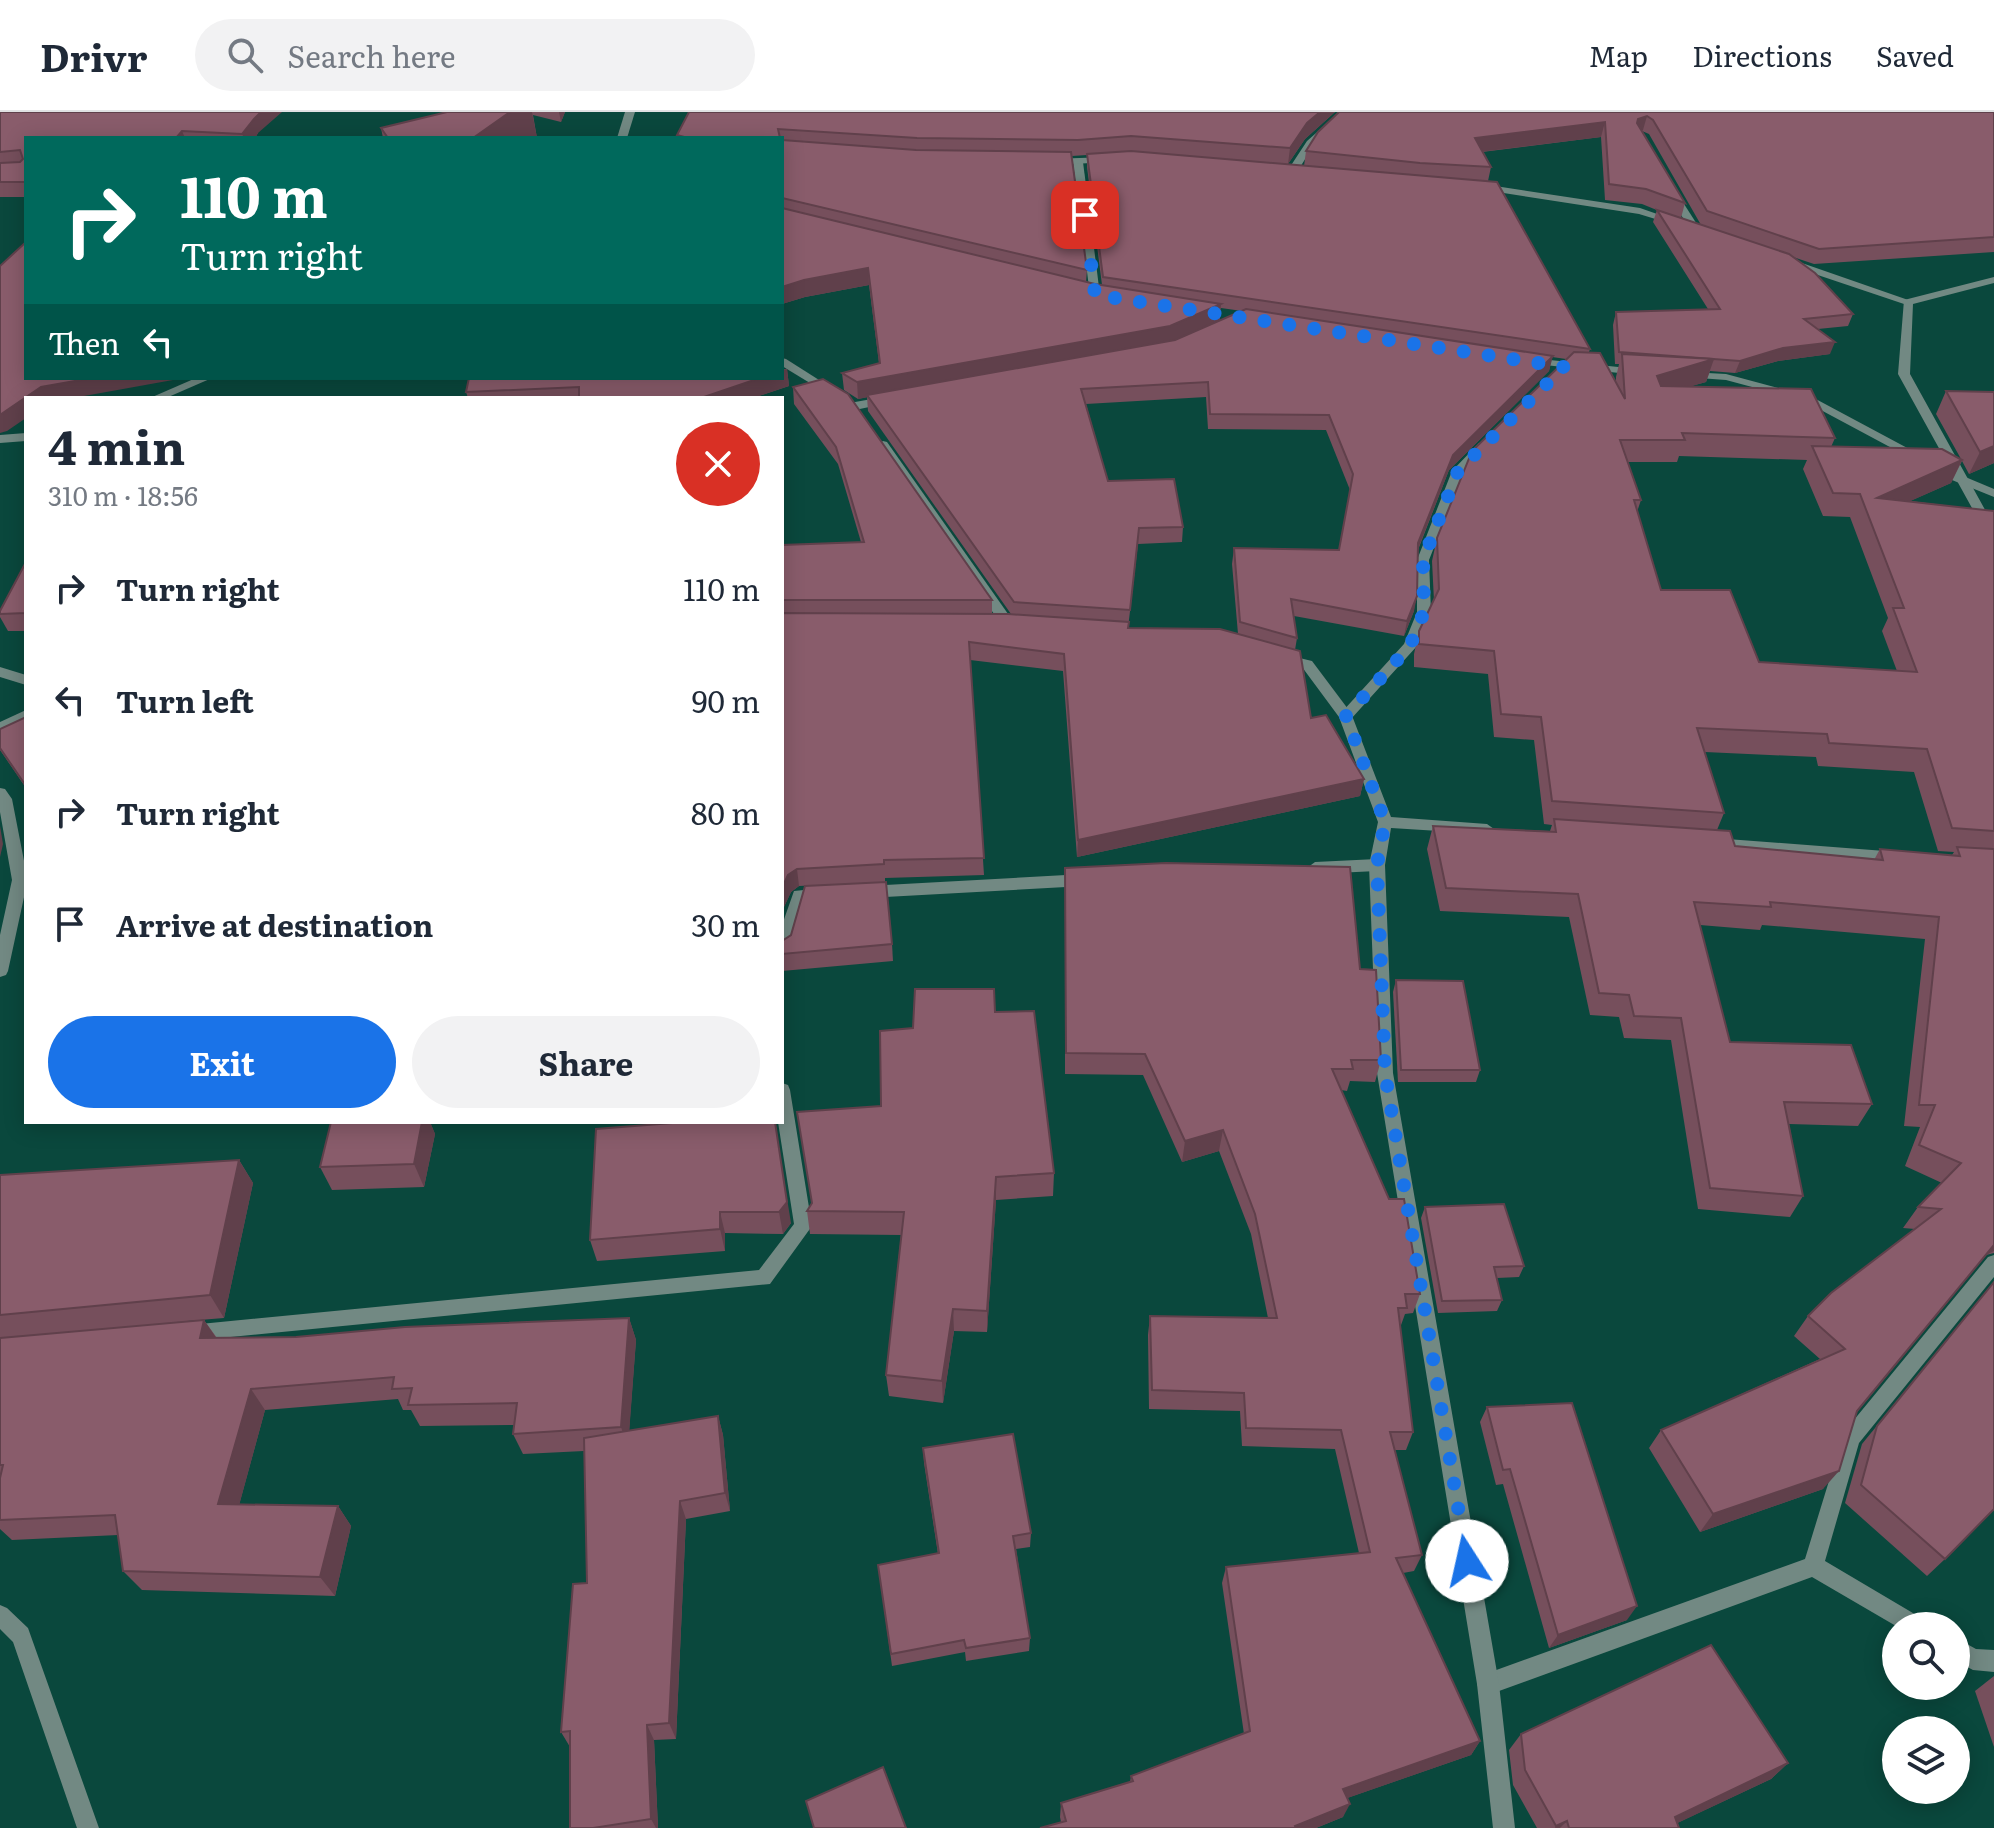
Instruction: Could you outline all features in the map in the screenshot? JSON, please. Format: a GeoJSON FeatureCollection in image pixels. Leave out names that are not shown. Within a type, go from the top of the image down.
{"type":"FeatureCollection","features":[{"type":"Feature","properties":{"kind":"street"},"geometry":{"type":"LineString","coordinates":[[623,136],[630,112]]}},
{"type":"Feature","properties":{"kind":"street"},"geometry":{"type":"LineString","coordinates":[[1293,170],[1310,143],[1346,112]]}},
{"type":"Feature","properties":{"kind":"street"},"geometry":{"type":"LineString","coordinates":[[1034,162],[1117,159]]}},
{"type":"Feature","properties":{"kind":"street"},"geometry":{"type":"LineString","coordinates":[[1078,162],[1095,295]]}},
{"type":"Feature","properties":{"kind":"street"},"geometry":{"type":"LineString","coordinates":[[1278,169],[1309,172]]}},
{"type":"Feature","properties":{"kind":"street"},"geometry":{"type":"LineString","coordinates":[[1666,181],[1695,229]]}},
{"type":"Feature","properties":{"kind":"street"},"geometry":{"type":"LineString","coordinates":[[1470,187],[1640,211],[1710,234]]}},
{"type":"Feature","properties":{"kind":"street"},"geometry":{"type":"LineString","coordinates":[[1784,259],[1908,302],[1994,280]]}},
{"type":"Feature","properties":{"kind":"street"},"geometry":{"type":"LineString","coordinates":[[1080,292],[1110,297]]}},
{"type":"Feature","properties":{"kind":"street"},"geometry":{"type":"LineString","coordinates":[[1908,302],[1904,374],[1994,537]]}},
{"type":"Feature","properties":{"kind":"street"},"geometry":{"type":"LineString","coordinates":[[1520,360],[1564,367],[1652,372]]}},
{"type":"Feature","properties":{"kind":"street"},"geometry":{"type":"LineString","coordinates":[[784,362],[855,406],[864,419]]}},
{"type":"Feature","properties":{"kind":"street"},"geometry":{"type":"LineString","coordinates":[[1553,377],[1564,367]]}},
{"type":"Feature","properties":{"kind":"street"},"geometry":{"type":"LineString","coordinates":[[1682,374],[1726,377],[1808,399],[1931,464]]}},
{"type":"Feature","properties":{"kind":"street"},"geometry":{"type":"LineString","coordinates":[[161,396],[201,380]]}},
{"type":"Feature","properties":{"kind":"street"},"geometry":{"type":"LineString","coordinates":[[855,406],[901,398]]}},
{"type":"Feature","properties":{"kind":"street"},"geometry":{"type":"LineString","coordinates":[[874,432],[1016,624],[993,624]]}},
{"type":"Feature","properties":{"kind":"street"},"geometry":{"type":"LineString","coordinates":[[0,439],[24,437]]}},
{"type":"Feature","properties":{"kind":"street"},"geometry":{"type":"LineString","coordinates":[[1346,716],[1410,646],[1424,612],[1423,560],[1458,471],[1489,440]]}},
{"type":"Feature","properties":{"kind":"street"},"geometry":{"type":"LineString","coordinates":[[1945,471],[1994,493]]}},
{"type":"Feature","properties":{"kind":"street"},"geometry":{"type":"LineString","coordinates":[[1262,651],[1307,664],[1346,716],[1385,822],[1377,865],[1385,1073],[1488,1684],[1504,1828]]}},
{"type":"Feature","properties":{"kind":"street"},"geometry":{"type":"LineString","coordinates":[[0,672],[24,679]]}},
{"type":"Feature","properties":{"kind":"street"},"geometry":{"type":"LineString","coordinates":[[0,728],[24,716]]}},
{"type":"Feature","properties":{"kind":"street"},"geometry":{"type":"LineString","coordinates":[[0,793],[5,799],[20,880],[0,971]]}},
{"type":"Feature","properties":{"kind":"street"},"geometry":{"type":"LineString","coordinates":[[1385,822],[1509,830]]}},
{"type":"Feature","properties":{"kind":"street"},"geometry":{"type":"LineString","coordinates":[[1695,842],[1915,858]]}},
{"type":"Feature","properties":{"kind":"street"},"geometry":{"type":"LineString","coordinates":[[1299,869],[1377,865]]}},
{"type":"Feature","properties":{"kind":"street"},"geometry":{"type":"LineString","coordinates":[[784,944],[799,895],[1096,880]]}},
{"type":"Feature","properties":{"kind":"street"},"geometry":{"type":"LineString","coordinates":[[175,1334],[764,1278],[803,1226],[784,1103]]}},
{"type":"Feature","properties":{"kind":"street"},"geometry":{"type":"LineString","coordinates":[[1813,1566],[1851,1438],[1994,1263]]}},
{"type":"Feature","properties":{"kind":"street"},"geometry":{"type":"LineString","coordinates":[[1488,1684],[1813,1566]]}},
{"type":"Feature","properties":{"kind":"street"},"geometry":{"type":"LineString","coordinates":[[1813,1566],[1892,1612]]}},
{"type":"Feature","properties":{"kind":"street"},"geometry":{"type":"LineString","coordinates":[[0,1615],[21,1635],[88,1828]]}},
{"type":"Feature","properties":{"kind":"street"},"geometry":{"type":"LineString","coordinates":[[1970,1657],[1994,1661]]}},
{"type":"Feature","properties":{"kind":"building"},"geometry":{"type":"Polygon","coordinates":[[[0,112],[261,112],[242,134],[182,131],[178,136],[24,136],[24,182],[0,182],[0,163],[20,162],[23,159],[20,150],[0,152],[0,112]]]}},
{"type":"Feature","properties":{"kind":"building"},"geometry":{"type":"Polygon","coordinates":[[[447,112],[510,112],[476,136],[387,136],[381,128],[447,112]]]}},
{"type":"Feature","properties":{"kind":"building"},"geometry":{"type":"Polygon","coordinates":[[[689,112],[1320,112],[1307,123],[1290,148],[1131,136],[1078,140],[917,138],[778,129],[780,136],[677,135],[689,112]]]}},
{"type":"Feature","properties":{"kind":"building"},"geometry":{"type":"Polygon","coordinates":[[[1339,112],[1994,112],[1994,237],[1819,249],[1707,211],[1653,120],[1647,116],[1638,119],[1637,123],[1685,203],[1646,189],[1609,184],[1605,122],[1475,138],[1491,167],[1306,151],[1318,132],[1339,112]]]}},
{"type":"Feature","properties":{"kind":"building"},"geometry":{"type":"Polygon","coordinates":[[[784,140],[916,150],[1071,152],[1087,270],[784,198],[784,140]]]}},
{"type":"Feature","properties":{"kind":"building"},"geometry":{"type":"Polygon","coordinates":[[[1131,151],[1497,182],[1590,349],[1103,277],[1087,154],[1131,151]]]}},
{"type":"Feature","properties":{"kind":"building"},"geometry":{"type":"Polygon","coordinates":[[[784,208],[1095,284],[1221,304],[1170,326],[857,382],[842,373],[880,363],[868,268],[784,286],[784,208]]]}},
{"type":"Feature","properties":{"kind":"building"},"geometry":{"type":"Polygon","coordinates":[[[1657,210],[1789,254],[1815,273],[1853,314],[1804,319],[1835,342],[1783,348],[1740,361],[1619,352],[1616,312],[1720,309],[1657,210]]]}},
{"type":"Feature","properties":{"kind":"building"},"geometry":{"type":"Polygon","coordinates":[[[24,244],[24,380],[81,380],[41,387],[0,415],[0,266],[24,244]]]}},
{"type":"Feature","properties":{"kind":"building"},"geometry":{"type":"Polygon","coordinates":[[[1246,309],[1553,356],[1453,455],[1418,543],[1417,596],[1407,621],[1291,599],[1297,638],[1240,622],[1234,548],[1339,550],[1353,474],[1329,415],[1210,414],[1208,382],[1081,389],[1108,481],[1174,479],[1183,527],[1139,528],[1130,610],[1014,602],[867,395],[1175,340],[1246,309]]]}},
{"type":"Feature","properties":{"kind":"building"},"geometry":{"type":"Polygon","coordinates":[[[1574,352],[1600,353],[1625,399],[1622,354],[1714,359],[1657,376],[1661,386],[1811,389],[1835,438],[1682,433],[1685,440],[1620,440],[1641,500],[1634,500],[1661,590],[1730,590],[1759,662],[1917,672],[1893,608],[1904,608],[1860,494],[1833,493],[1812,446],[1942,449],[1962,460],[1877,498],[1994,511],[1994,831],[1952,828],[1927,749],[1829,743],[1827,734],[1697,728],[1724,813],[1552,801],[1541,717],[1501,714],[1494,651],[1419,644],[1419,631],[1439,589],[1437,538],[1472,451],[1574,352]]]}},
{"type":"Feature","properties":{"kind":"building"},"geometry":{"type":"Polygon","coordinates":[[[823,379],[848,394],[992,600],[784,600],[784,545],[864,542],[836,447],[793,387],[823,379]]]}},
{"type":"Feature","properties":{"kind":"building"},"geometry":{"type":"Polygon","coordinates":[[[469,380],[754,380],[707,396],[579,396],[579,387],[466,392],[469,380]]]}},
{"type":"Feature","properties":{"kind":"building"},"geometry":{"type":"Polygon","coordinates":[[[1946,391],[1994,392],[1994,446],[1980,452],[1946,391]]]}},
{"type":"Feature","properties":{"kind":"building"},"geometry":{"type":"Polygon","coordinates":[[[24,566],[24,613],[0,614],[24,566]]]}},
{"type":"Feature","properties":{"kind":"building"},"geometry":{"type":"Polygon","coordinates":[[[784,613],[1008,614],[1129,622],[1128,628],[1220,629],[1300,651],[1311,718],[1326,715],[1364,779],[1078,840],[1064,654],[969,642],[984,858],[884,860],[884,864],[797,869],[788,875],[784,884],[784,613]]]}},
{"type":"Feature","properties":{"kind":"building"},"geometry":{"type":"Polygon","coordinates":[[[24,718],[24,783],[0,748],[0,729],[24,718]]]}},
{"type":"Feature","properties":{"kind":"building"},"geometry":{"type":"Polygon","coordinates":[[[1554,819],[1730,831],[1735,846],[1883,860],[1880,849],[1960,856],[1957,847],[1994,849],[1994,1245],[1857,1411],[1839,1471],[1713,1514],[1661,1430],[1845,1349],[1808,1316],[1831,1293],[1941,1209],[1918,1207],[1961,1163],[1919,1145],[1935,1105],[1919,1105],[1939,917],[1770,902],[1771,907],[1694,902],[1730,1042],[1851,1045],[1872,1104],[1784,1102],[1803,1196],[1710,1188],[1681,1018],[1634,1016],[1629,995],[1599,993],[1578,894],[1446,888],[1433,826],[1556,832],[1554,819]]]}},
{"type":"Feature","properties":{"kind":"building"},"geometry":{"type":"Polygon","coordinates":[[[1166,863],[1350,867],[1360,969],[1376,970],[1381,1060],[1351,1060],[1353,1069],[1332,1069],[1389,1199],[1404,1199],[1420,1294],[1405,1294],[1407,1308],[1398,1308],[1413,1432],[1390,1432],[1422,1555],[1396,1558],[1480,1741],[1343,1789],[1350,1804],[1296,1828],[1040,1828],[1066,1821],[1061,1803],[1133,1781],[1131,1776],[1250,1731],[1226,1567],[1370,1552],[1341,1430],[1246,1428],[1244,1393],[1152,1390],[1150,1316],[1277,1318],[1255,1214],[1223,1130],[1185,1141],[1145,1054],[1066,1053],[1065,868],[1166,863]]]}},
{"type":"Feature","properties":{"kind":"building"},"geometry":{"type":"Polygon","coordinates":[[[886,882],[892,944],[784,954],[784,940],[791,935],[805,886],[886,882]]]}},
{"type":"Feature","properties":{"kind":"building"},"geometry":{"type":"Polygon","coordinates":[[[1396,980],[1463,981],[1480,1070],[1401,1070],[1396,980]]]}},
{"type":"Feature","properties":{"kind":"building"},"geometry":{"type":"Polygon","coordinates":[[[915,989],[994,989],[995,1012],[1034,1011],[1054,1173],[996,1177],[987,1311],[953,1309],[942,1381],[886,1375],[904,1212],[807,1211],[812,1203],[797,1112],[881,1106],[880,1031],[913,1028],[915,989]]]}},
{"type":"Feature","properties":{"kind":"building"},"geometry":{"type":"Polygon","coordinates":[[[331,1124],[422,1124],[414,1164],[320,1167],[331,1124]]]}},
{"type":"Feature","properties":{"kind":"building"},"geometry":{"type":"Polygon","coordinates":[[[660,1124],[775,1124],[787,1202],[779,1212],[720,1212],[720,1229],[590,1240],[596,1129],[660,1124]]]}},
{"type":"Feature","properties":{"kind":"building"},"geometry":{"type":"Polygon","coordinates":[[[239,1160],[210,1295],[0,1315],[0,1175],[239,1160]]]}},
{"type":"Feature","properties":{"kind":"building"},"geometry":{"type":"Polygon","coordinates":[[[1504,1204],[1524,1266],[1494,1267],[1502,1300],[1442,1301],[1425,1207],[1504,1204]]]}},
{"type":"Feature","properties":{"kind":"building"},"geometry":{"type":"Polygon","coordinates":[[[1994,1282],[1994,1509],[1945,1559],[1861,1485],[1877,1426],[1994,1282]]]}},
{"type":"Feature","properties":{"kind":"building"},"geometry":{"type":"Polygon","coordinates":[[[629,1318],[621,1427],[513,1434],[517,1403],[408,1405],[412,1388],[392,1389],[394,1377],[251,1389],[218,1504],[338,1506],[320,1577],[123,1571],[115,1515],[0,1520],[3,1465],[0,1465],[0,1338],[204,1320],[200,1338],[296,1337],[405,1327],[629,1318]]]}},
{"type":"Feature","properties":{"kind":"building"},"geometry":{"type":"Polygon","coordinates":[[[1572,1403],[1637,1606],[1558,1635],[1510,1469],[1503,1470],[1487,1407],[1572,1403]]]}},
{"type":"Feature","properties":{"kind":"building"},"geometry":{"type":"Polygon","coordinates":[[[718,1416],[725,1493],[680,1501],[669,1723],[647,1725],[651,1819],[593,1828],[570,1828],[570,1731],[561,1732],[573,1584],[587,1583],[584,1438],[718,1416]]]}},
{"type":"Feature","properties":{"kind":"building"},"geometry":{"type":"Polygon","coordinates":[[[1013,1434],[1031,1533],[1013,1536],[1030,1638],[966,1648],[964,1640],[891,1654],[878,1565],[939,1553],[923,1448],[1013,1434]]]}},
{"type":"Feature","properties":{"kind":"building"},"geometry":{"type":"Polygon","coordinates":[[[1711,1645],[1788,1763],[1675,1817],[1679,1828],[1569,1828],[1567,1821],[1556,1826],[1525,1770],[1521,1734],[1711,1645]]]}},
{"type":"Feature","properties":{"kind":"building"},"geometry":{"type":"Polygon","coordinates":[[[883,1767],[906,1828],[814,1828],[806,1801],[883,1767]]]}},
{"type":"Feature","properties":{"kind":"route"},"geometry":{"type":"LineString","coordinates":[[1085,215],[1095,295],[1564,367],[1458,471],[1423,560],[1424,612],[1410,646],[1346,716],[1385,822],[1377,865],[1385,1073],[1467,1561]]}}]}
